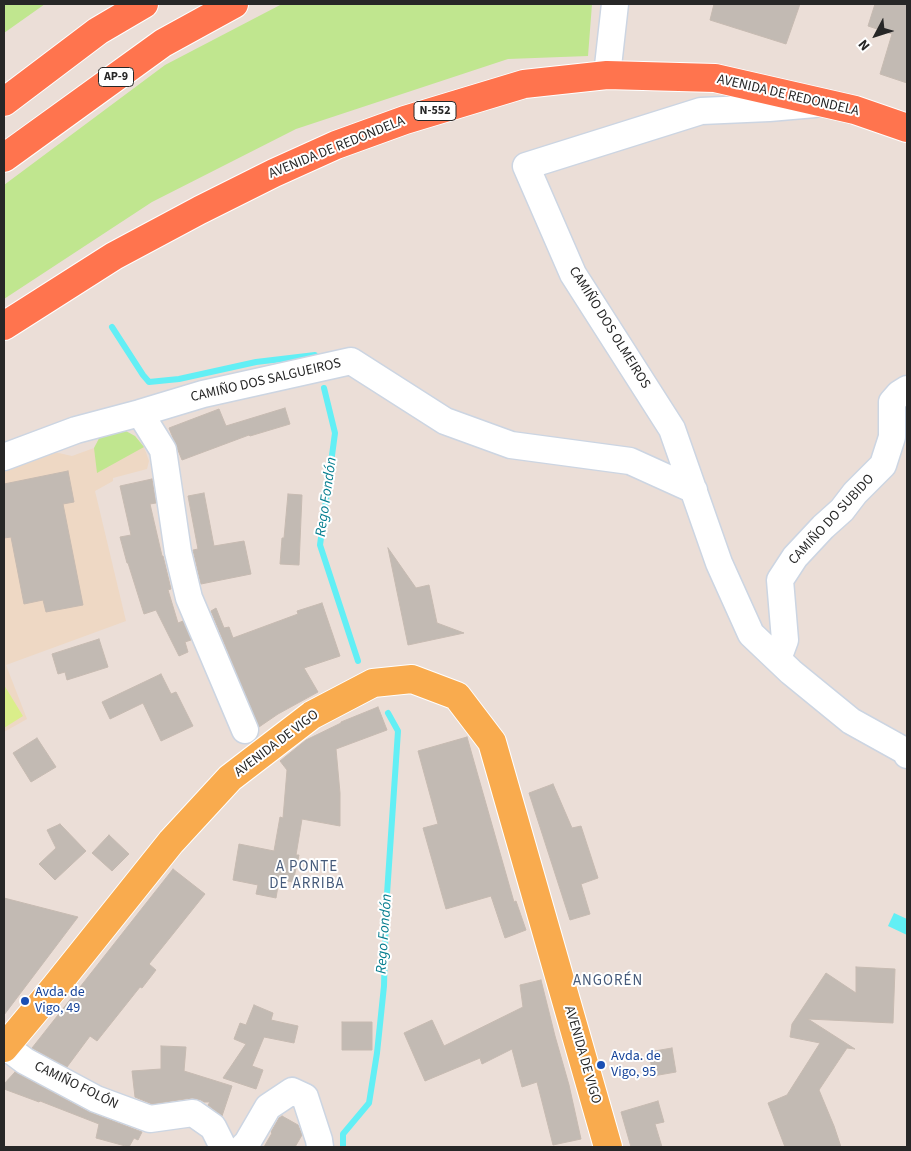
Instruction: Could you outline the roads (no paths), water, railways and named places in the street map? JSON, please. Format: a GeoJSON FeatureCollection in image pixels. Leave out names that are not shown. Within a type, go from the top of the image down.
{"type":"FeatureCollection","features":[{"type":"Feature","properties":{"kind":"highway"},"geometry":{"type":"LineString","coordinates":[[4,102],[98,31],[144,4]]}},
{"type":"Feature","properties":{"kind":"highway","name":"AP-9"},"geometry":{"type":"LineString","coordinates":[[4,158],[163,43],[234,4]]}},
{"type":"Feature","properties":{"kind":"highway","name":"AVENIDA DE REDONDELA"},"geometry":{"type":"LineString","coordinates":[[4,326],[114,256],[265,177],[336,145],[405,120],[524,84],[607,75],[715,78],[855,110],[907,128]]}},
{"type":"Feature","properties":{"kind":"main road","name":"AVENIDA DE VIGO"},"geometry":{"type":"LineString","coordinates":[[4,1047],[171,842],[230,778],[312,715],[374,683],[412,679],[457,696],[492,742],[608,1147]]}},
{"type":"Feature","properties":{"kind":"street"},"geometry":{"type":"LineString","coordinates":[[607,75],[615,4]]}},
{"type":"Feature","properties":{"kind":"street","name":"CAMIÑO DOS OLMEIROS"},"geometry":{"type":"LineString","coordinates":[[778,659],[751,634],[719,563],[672,429],[573,274],[526,166],[701,112],[824,103]]}},
{"type":"Feature","properties":{"kind":"street","name":"CAMIÑO DOS SALGUEIROS"},"geometry":{"type":"LineString","coordinates":[[4,457],[76,430],[140,414],[203,394],[351,361],[445,421],[512,445],[630,461],[694,490]]}},
{"type":"Feature","properties":{"kind":"street","name":"CAMIÑO DO SUBIDO"},"geometry":{"type":"LineString","coordinates":[[778,659],[785,640],[780,580],[795,557],[883,465],[892,437],[892,402],[898,394],[907,389]]}},
{"type":"Feature","properties":{"kind":"street"},"geometry":{"type":"LineString","coordinates":[[140,414],[163,450],[178,552],[189,598],[245,730]]}},
{"type":"Feature","properties":{"kind":"street"},"geometry":{"type":"LineString","coordinates":[[778,659],[851,721],[905,751],[907,755]]}},
{"type":"Feature","properties":{"kind":"street","name":"CAMIÑO FOLÓN"},"geometry":{"type":"LineString","coordinates":[[4,1047],[24,1061],[96,1099],[150,1119],[193,1113],[213,1127],[223,1147]]}},
{"type":"Feature","properties":{"kind":"street"},"geometry":{"type":"LineString","coordinates":[[243,1147],[268,1107],[292,1091],[305,1097],[320,1140],[320,1147]]}},
{"type":"Feature","properties":{"kind":"water"},"geometry":{"type":"Polygon","coordinates":[[[894,913],[907,919],[907,935],[888,926],[894,913]]]}},
{"type":"Feature","properties":{"kind":"waterway","name":"Rego Fondón"},"geometry":{"type":"LineString","coordinates":[[112,327],[149,382],[179,379],[256,362],[315,355]]}},
{"type":"Feature","properties":{"kind":"waterway","name":"Rego Fondón"},"geometry":{"type":"LineString","coordinates":[[324,388],[335,433],[320,545],[358,661]]}},
{"type":"Feature","properties":{"kind":"waterway","name":"Rego Fondón"},"geometry":{"type":"LineString","coordinates":[[343,1147],[343,1134],[369,1103],[377,1053],[384,986],[386,909],[398,731],[388,713]]}},
{"type":"Feature","properties":{"kind":"place","name":"Avda. de Vigo, 49"},"geometry":{"type":"Point","coordinates":[25,1001]}},
{"type":"Feature","properties":{"kind":"place","name":"Avda. de Vigo, 95"},"geometry":{"type":"Point","coordinates":[601,1065]}},
{"type":"Feature","properties":{"kind":"district","name":"A PONTE DE ARRIBA"},"geometry":{"type":"Point","coordinates":[307,876]}},
{"type":"Feature","properties":{"kind":"district","name":"ANGORÉN"},"geometry":{"type":"Point","coordinates":[608,982]}}]}
